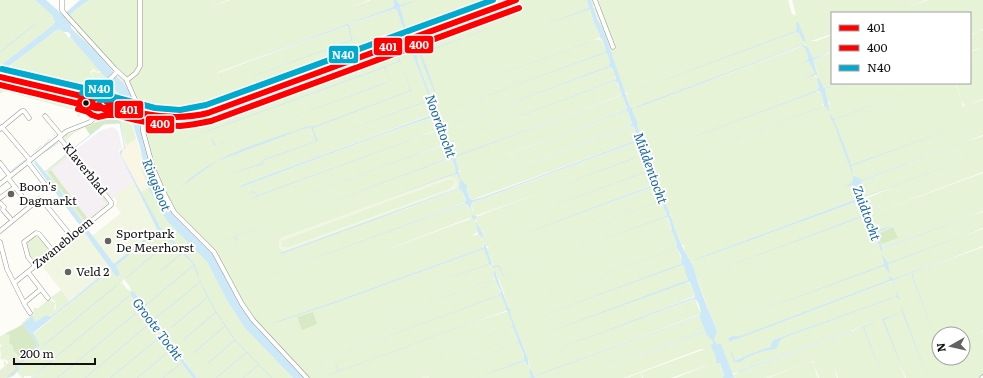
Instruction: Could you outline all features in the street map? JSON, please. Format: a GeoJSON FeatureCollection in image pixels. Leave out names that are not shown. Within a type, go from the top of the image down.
{"type":"FeatureCollection","features":[{"type":"Feature","properties":{"kind":"main road"},"geometry":{"type":"LineString","coordinates":[[2,77],[119,107],[128,112],[137,114],[170,118],[189,117],[203,114],[516,0]]}},
{"type":"Feature","properties":{"kind":"street"},"geometry":{"type":"LineString","coordinates":[[62,0],[62,10],[65,15],[116,73],[127,80],[137,104]]}},
{"type":"Feature","properties":{"kind":"street"},"geometry":{"type":"LineString","coordinates":[[127,80],[136,73],[140,66],[140,0]]}},
{"type":"Feature","properties":{"kind":"street"},"geometry":{"type":"LineString","coordinates":[[595,0],[613,46]]}},
{"type":"Feature","properties":{"kind":"street"},"geometry":{"type":"LineString","coordinates":[[0,184],[61,135],[85,124],[95,115],[103,86],[116,73]]}},
{"type":"Feature","properties":{"kind":"street"},"geometry":{"type":"LineString","coordinates":[[29,118],[24,111],[22,111],[1,128],[29,161],[47,187]]}},
{"type":"Feature","properties":{"kind":"street"},"geometry":{"type":"LineString","coordinates":[[95,115],[104,118],[113,113],[128,112]]}},
{"type":"Feature","properties":{"kind":"street"},"geometry":{"type":"LineString","coordinates":[[137,114],[142,119],[143,131],[155,173],[174,212],[214,252],[242,304],[253,320],[307,378]]}},
{"type":"Feature","properties":{"kind":"street","name":"Klaverblad"},"geometry":{"type":"LineString","coordinates":[[45,116],[111,202]]}},
{"type":"Feature","properties":{"kind":"street"},"geometry":{"type":"LineString","coordinates":[[0,163],[28,204]]}},
{"type":"Feature","properties":{"kind":"street"},"geometry":{"type":"LineString","coordinates":[[0,198],[15,187]]}},
{"type":"Feature","properties":{"kind":"street"},"geometry":{"type":"LineString","coordinates":[[0,231],[39,199],[42,200],[71,236]]}},
{"type":"Feature","properties":{"kind":"street","name":"Zwanebloem"},"geometry":{"type":"LineString","coordinates":[[14,283],[110,205],[111,202]]}},
{"type":"Feature","properties":{"kind":"street"},"geometry":{"type":"LineString","coordinates":[[0,203],[10,218]]}},
{"type":"Feature","properties":{"kind":"street"},"geometry":{"type":"LineString","coordinates":[[35,266],[28,257],[24,242],[38,232],[53,251]]}},
{"type":"Feature","properties":{"kind":"street"},"geometry":{"type":"LineString","coordinates":[[0,242],[6,267],[30,313]]}},
{"type":"Feature","properties":{"kind":"street"},"geometry":{"type":"LineString","coordinates":[[28,272],[48,298]]}},
{"type":"Feature","properties":{"kind":"street"},"geometry":{"type":"LineString","coordinates":[[24,303],[41,289]]}},
{"type":"Feature","properties":{"kind":"shaded area"},"geometry":{"type":"Polygon","coordinates":[[[112,127],[118,131],[122,148],[119,152],[133,181],[85,222],[47,172],[100,131],[112,127]]]}},
{"type":"Feature","properties":{"kind":"shaded area"},"geometry":{"type":"Polygon","coordinates":[[[136,138],[144,167],[141,169],[148,188],[140,192],[121,155],[122,148],[136,138]]]}},
{"type":"Feature","properties":{"kind":"green space"},"geometry":{"type":"Polygon","coordinates":[[[0,0],[35,0],[52,15],[55,22],[0,66],[0,0]]]}},
{"type":"Feature","properties":{"kind":"green space"},"geometry":{"type":"Polygon","coordinates":[[[89,0],[228,0],[207,8],[230,0],[369,0],[350,8],[371,0],[393,0],[393,7],[218,73],[394,9],[397,10],[406,34],[405,37],[410,35],[408,34],[400,8],[403,5],[399,5],[396,0],[587,0],[594,23],[601,37],[591,41],[601,39],[610,62],[610,66],[447,127],[610,67],[613,69],[615,80],[585,92],[616,81],[622,92],[621,95],[482,147],[621,96],[623,97],[627,108],[626,110],[501,157],[626,111],[628,112],[632,125],[470,185],[632,126],[634,127],[638,138],[637,140],[471,200],[466,188],[467,186],[461,180],[459,173],[461,171],[458,170],[454,158],[456,156],[453,155],[450,144],[451,142],[449,142],[445,137],[444,128],[418,63],[417,55],[410,41],[410,44],[408,45],[430,99],[428,100],[430,101],[434,112],[433,114],[268,175],[242,185],[239,188],[380,135],[434,117],[439,129],[402,143],[440,130],[444,138],[444,144],[409,157],[446,145],[449,158],[427,167],[451,159],[456,170],[455,174],[457,174],[460,180],[460,187],[381,218],[459,189],[462,191],[466,202],[399,228],[465,204],[468,205],[470,210],[473,211],[471,204],[473,202],[639,141],[646,156],[648,171],[650,172],[654,184],[584,212],[655,186],[661,199],[660,202],[662,202],[677,245],[676,248],[678,249],[682,262],[681,264],[672,268],[682,265],[684,266],[688,278],[686,282],[690,283],[695,296],[640,319],[695,299],[701,314],[556,368],[699,316],[705,331],[595,372],[705,332],[711,339],[713,344],[710,347],[715,353],[716,362],[720,363],[724,377],[675,378],[711,364],[671,378],[643,378],[641,373],[642,378],[626,378],[705,349],[701,349],[624,378],[534,378],[537,375],[534,376],[531,370],[531,377],[529,378],[424,378],[431,375],[422,378],[306,378],[252,321],[174,215],[162,193],[142,132],[135,105],[118,76],[77,33],[77,30],[65,17],[67,15],[69,16],[89,0]],[[451,177],[279,240],[279,247],[281,250],[285,251],[454,189],[458,184],[451,177]],[[540,193],[375,254],[473,218],[475,220],[478,232],[471,236],[479,234],[483,240],[481,233],[483,231],[481,231],[478,226],[476,217],[540,193]],[[484,243],[483,248],[343,300],[484,249],[492,268],[494,266],[487,249],[489,246],[486,246],[484,243]],[[494,270],[495,278],[492,280],[496,280],[501,294],[497,296],[502,296],[507,310],[457,328],[508,311],[519,341],[518,343],[525,359],[516,364],[525,361],[529,368],[528,359],[510,313],[510,309],[501,285],[494,270]]]}},
{"type":"Feature","properties":{"kind":"green space"},"geometry":{"type":"Polygon","coordinates":[[[591,0],[788,0],[792,14],[796,15],[792,0],[926,0],[903,9],[928,0],[983,0],[983,29],[979,31],[983,30],[983,47],[983,99],[969,104],[983,100],[983,135],[961,143],[983,136],[983,172],[874,213],[983,173],[983,211],[970,216],[983,212],[983,228],[964,236],[983,229],[983,246],[910,273],[912,275],[912,273],[983,247],[983,378],[906,378],[898,359],[905,378],[838,378],[834,367],[837,378],[819,378],[813,363],[818,378],[768,378],[807,363],[766,378],[734,378],[733,375],[851,332],[874,322],[732,374],[719,343],[715,343],[713,338],[717,331],[716,328],[692,264],[686,253],[684,245],[682,245],[676,232],[670,217],[671,214],[669,214],[658,186],[660,184],[657,182],[648,156],[649,153],[646,152],[642,140],[643,138],[641,137],[637,125],[638,123],[626,95],[628,93],[624,91],[606,37],[607,35],[605,35],[599,22],[601,20],[599,21],[594,9],[595,6],[593,6],[591,0]],[[957,145],[862,180],[854,175],[852,184],[859,193],[857,199],[693,260],[858,201],[861,201],[865,210],[864,215],[848,222],[865,216],[867,217],[881,252],[882,249],[932,230],[882,248],[877,233],[895,225],[876,230],[871,217],[872,214],[869,213],[866,208],[865,199],[894,187],[865,197],[860,183],[957,145]],[[890,276],[891,280],[740,336],[732,336],[728,341],[733,341],[890,281],[894,284],[893,280],[896,278],[892,279],[890,276]],[[873,305],[773,340],[770,348],[739,358],[735,361],[732,353],[734,362],[741,362],[747,357],[775,349],[783,338],[873,305]]]}},
{"type":"Feature","properties":{"kind":"green space"},"geometry":{"type":"Polygon","coordinates":[[[59,29],[69,38],[70,37],[100,70],[98,72],[93,69],[90,72],[96,85],[87,90],[79,91],[61,87],[56,88],[0,74],[39,43],[59,29]]]}},
{"type":"Feature","properties":{"kind":"green space"},"geometry":{"type":"Polygon","coordinates":[[[93,71],[98,73],[101,72],[107,79],[101,85],[97,95],[92,97],[76,92],[89,91],[93,93],[93,96],[97,83],[91,73],[93,71]]]}},
{"type":"Feature","properties":{"kind":"green space"},"geometry":{"type":"Polygon","coordinates":[[[0,82],[83,107],[80,116],[78,117],[77,112],[74,110],[4,91],[0,94],[0,82]]]}},
{"type":"Feature","properties":{"kind":"green space"},"geometry":{"type":"Polygon","coordinates":[[[110,82],[121,95],[127,107],[111,102],[105,97],[104,89],[110,82]]]}},
{"type":"Feature","properties":{"kind":"green space"},"geometry":{"type":"Polygon","coordinates":[[[116,113],[129,115],[136,138],[126,146],[120,123],[123,117],[113,116],[108,120],[97,122],[90,127],[85,127],[74,133],[65,141],[64,137],[66,135],[116,113]]]}},
{"type":"Feature","properties":{"kind":"green space"},"geometry":{"type":"Polygon","coordinates":[[[113,116],[124,117],[120,123],[104,124],[90,135],[85,127],[107,119],[113,116]]]}},
{"type":"Feature","properties":{"kind":"green space"},"geometry":{"type":"Polygon","coordinates":[[[68,152],[71,157],[68,157],[48,172],[85,221],[106,204],[101,197],[103,196],[108,202],[107,204],[82,224],[46,172],[68,152]]]}},
{"type":"Feature","properties":{"kind":"green space"},"geometry":{"type":"Polygon","coordinates":[[[144,167],[152,194],[167,221],[207,262],[228,302],[245,328],[293,378],[197,378],[154,318],[151,317],[143,302],[134,292],[131,291],[124,279],[120,285],[122,283],[129,290],[147,317],[151,319],[149,324],[153,324],[160,332],[161,337],[193,378],[32,378],[44,367],[32,376],[24,376],[24,378],[17,372],[20,369],[18,366],[40,346],[33,334],[112,269],[117,277],[120,274],[116,266],[159,230],[193,264],[198,277],[194,263],[161,229],[140,192],[148,188],[141,169],[144,167]]]}},
{"type":"Feature","properties":{"kind":"green space"},"geometry":{"type":"Polygon","coordinates":[[[51,170],[88,219],[85,221],[48,172],[51,170]]]}},
{"type":"Feature","properties":{"kind":"green space"},"geometry":{"type":"Polygon","coordinates":[[[453,177],[456,179],[458,184],[454,189],[285,251],[281,250],[279,247],[278,241],[281,238],[445,178],[453,177]],[[451,179],[443,181],[283,240],[281,241],[282,247],[287,248],[450,189],[455,183],[454,180],[451,179]]]}},
{"type":"Feature","properties":{"kind":"green space"},"geometry":{"type":"Polygon","coordinates":[[[451,179],[454,180],[455,183],[450,189],[287,248],[282,247],[281,241],[283,240],[451,179]]]}},
{"type":"Feature","properties":{"kind":"green space","name":"Sportpark De Meerhorst"},"geometry":{"type":"Polygon","coordinates":[[[133,181],[157,229],[70,301],[42,266],[82,233],[85,232],[92,236],[121,213],[116,206],[117,201],[114,197],[133,181]]]}},
{"type":"Feature","properties":{"kind":"green space"},"geometry":{"type":"Polygon","coordinates":[[[893,227],[898,238],[881,244],[878,234],[893,227]]]}},
{"type":"Feature","properties":{"kind":"green space"},"geometry":{"type":"Polygon","coordinates":[[[37,235],[51,250],[36,262],[31,256],[29,257],[27,244],[25,244],[29,239],[31,240],[37,235]]]}},
{"type":"Feature","properties":{"kind":"green space"},"geometry":{"type":"Polygon","coordinates":[[[61,290],[70,301],[51,317],[47,315],[36,322],[32,317],[22,325],[21,324],[30,316],[31,313],[34,316],[32,312],[34,311],[33,309],[35,307],[37,309],[49,299],[55,303],[54,312],[56,307],[55,301],[50,298],[61,290]]]}},
{"type":"Feature","properties":{"kind":"green space"},"geometry":{"type":"Polygon","coordinates":[[[313,312],[317,324],[302,330],[297,317],[313,312]]]}},
{"type":"Feature","properties":{"kind":"green space"},"geometry":{"type":"Polygon","coordinates":[[[23,324],[38,345],[16,366],[18,369],[15,372],[5,378],[15,369],[14,366],[21,360],[13,350],[13,346],[9,343],[10,335],[5,334],[0,337],[6,333],[17,328],[23,324]]]}},
{"type":"Feature","properties":{"kind":"green space"},"geometry":{"type":"Polygon","coordinates":[[[5,334],[10,335],[11,345],[13,346],[13,350],[17,356],[8,363],[8,361],[2,358],[7,364],[4,366],[4,361],[0,358],[0,347],[2,346],[0,344],[0,338],[5,334]]]}},
{"type":"Feature","properties":{"kind":"green space"},"geometry":{"type":"Polygon","coordinates":[[[17,356],[21,360],[14,366],[16,369],[5,378],[0,378],[0,370],[17,356]]]}},
{"type":"Feature","properties":{"kind":"water","name":"Ringsloot"},"geometry":{"type":"Polygon","coordinates":[[[35,0],[46,0],[63,15],[80,0],[89,0],[65,18],[71,25],[71,28],[96,52],[128,89],[135,105],[146,145],[173,212],[213,254],[252,321],[306,378],[293,378],[245,328],[228,302],[207,262],[167,221],[149,189],[140,147],[127,106],[124,104],[118,92],[70,37],[71,35],[68,32],[64,32],[59,29],[54,32],[0,73],[0,66],[55,22],[52,15],[35,0]]]}},
{"type":"Feature","properties":{"kind":"water"},"geometry":{"type":"Polygon","coordinates":[[[393,0],[396,0],[400,5],[417,0],[400,7],[406,28],[410,35],[507,0],[215,107],[405,37],[406,34],[397,10],[394,9],[349,24],[352,40],[359,38],[223,87],[351,40],[348,26],[218,72],[393,7],[393,0]]]}},
{"type":"Feature","properties":{"kind":"water"},"geometry":{"type":"Polygon","coordinates":[[[587,0],[591,0],[597,18],[605,34],[607,35],[606,37],[630,107],[633,108],[632,110],[638,123],[637,125],[641,137],[644,138],[642,140],[646,152],[649,153],[648,158],[652,168],[655,168],[653,170],[659,188],[684,251],[691,262],[716,328],[717,331],[714,339],[716,343],[721,344],[734,378],[723,378],[724,375],[720,363],[716,363],[716,358],[710,346],[713,343],[705,332],[594,372],[705,331],[699,316],[534,378],[529,378],[531,377],[529,370],[531,370],[534,376],[700,315],[699,306],[697,301],[694,299],[533,358],[695,297],[690,282],[688,282],[529,339],[688,280],[684,266],[682,265],[527,321],[681,264],[681,256],[677,248],[510,309],[676,248],[677,245],[673,233],[671,232],[672,230],[668,217],[665,217],[563,254],[666,216],[667,215],[661,201],[501,259],[660,201],[660,196],[655,186],[493,245],[653,185],[654,182],[649,171],[487,230],[647,171],[649,169],[647,158],[640,142],[636,142],[473,202],[471,204],[472,212],[468,205],[465,204],[247,283],[465,203],[466,200],[462,191],[459,189],[281,254],[280,253],[459,188],[460,180],[457,174],[455,174],[374,203],[455,173],[452,160],[449,159],[300,213],[449,158],[450,156],[447,146],[443,145],[272,207],[444,144],[444,138],[439,130],[247,200],[258,195],[253,192],[246,195],[253,191],[259,195],[438,130],[439,127],[435,118],[433,117],[380,135],[239,188],[242,185],[268,175],[429,116],[434,112],[431,101],[337,134],[430,99],[409,45],[410,40],[417,54],[418,63],[444,128],[445,137],[450,142],[462,138],[450,143],[455,156],[622,95],[618,83],[615,81],[464,137],[615,80],[616,78],[613,69],[610,67],[447,127],[609,66],[610,62],[607,53],[605,53],[442,112],[605,52],[602,39],[600,38],[594,23],[590,9],[544,25],[589,8],[587,0]],[[621,96],[455,157],[461,180],[468,186],[466,188],[470,199],[472,200],[483,197],[637,140],[638,138],[634,127],[632,126],[470,185],[630,126],[632,124],[628,112],[626,111],[498,158],[626,110],[627,108],[623,97],[621,96]]]}},
{"type":"Feature","properties":{"kind":"water"},"geometry":{"type":"Polygon","coordinates":[[[514,19],[421,54],[437,97],[419,53],[418,46],[421,53],[514,19]]]}},
{"type":"Feature","properties":{"kind":"water"},"geometry":{"type":"Polygon","coordinates":[[[798,22],[806,41],[803,41],[799,33],[796,32],[631,92],[796,31],[796,23],[798,22]]]}},
{"type":"Feature","properties":{"kind":"water"},"geometry":{"type":"Polygon","coordinates":[[[600,38],[590,42],[437,97],[600,38]]]}},
{"type":"Feature","properties":{"kind":"water"},"geometry":{"type":"Polygon","coordinates":[[[802,45],[807,46],[813,58],[831,51],[813,60],[818,76],[815,75],[806,78],[815,73],[809,62],[807,61],[798,65],[807,60],[808,57],[805,48],[801,46],[636,108],[643,104],[802,45]]]}},
{"type":"Feature","properties":{"kind":"water"},"geometry":{"type":"Polygon","coordinates":[[[402,47],[396,50],[401,63],[399,62],[385,67],[389,81],[385,69],[383,68],[206,132],[174,148],[207,131],[399,60],[396,51],[394,50],[180,129],[169,129],[171,128],[180,128],[402,47]]]}},
{"type":"Feature","properties":{"kind":"water"},"geometry":{"type":"Polygon","coordinates":[[[402,66],[411,91],[313,128],[318,141],[265,160],[263,161],[263,164],[228,175],[262,163],[262,161],[265,159],[316,141],[311,127],[218,161],[258,143],[309,126],[315,126],[409,91],[410,89],[402,66]]]}},
{"type":"Feature","properties":{"kind":"water"},"geometry":{"type":"Polygon","coordinates":[[[819,78],[824,88],[838,84],[825,89],[830,111],[825,106],[658,167],[824,106],[821,92],[818,91],[653,152],[818,90],[819,87],[817,79],[819,78]]]}},
{"type":"Feature","properties":{"kind":"water"},"geometry":{"type":"Polygon","coordinates":[[[389,81],[384,84],[264,127],[389,81]]]}},
{"type":"Feature","properties":{"kind":"water"},"geometry":{"type":"Polygon","coordinates":[[[910,91],[834,120],[851,165],[965,124],[854,165],[851,167],[852,173],[833,121],[831,120],[830,113],[835,119],[910,91]]]}},
{"type":"Feature","properties":{"kind":"water"},"geometry":{"type":"Polygon","coordinates":[[[215,107],[186,111],[162,113],[215,107]]]}},
{"type":"Feature","properties":{"kind":"water","name":"Zuidtocht"},"geometry":{"type":"Polygon","coordinates":[[[983,135],[865,180],[861,182],[861,188],[864,196],[866,196],[983,153],[865,197],[866,208],[876,230],[895,225],[877,233],[882,248],[983,212],[882,249],[882,253],[872,227],[865,216],[699,277],[864,215],[865,210],[861,201],[858,201],[693,260],[857,199],[859,193],[853,185],[843,187],[852,183],[853,175],[862,180],[983,135]]]}},
{"type":"Feature","properties":{"kind":"water"},"geometry":{"type":"Polygon","coordinates":[[[123,149],[121,155],[160,227],[194,263],[199,276],[198,277],[193,264],[159,230],[116,266],[120,274],[117,277],[111,270],[33,333],[40,346],[18,366],[20,369],[16,373],[8,378],[18,369],[16,366],[38,345],[23,324],[32,316],[36,322],[46,315],[51,317],[110,268],[84,230],[86,229],[89,231],[114,264],[157,229],[120,154],[120,151],[123,149]]]}},
{"type":"Feature","properties":{"kind":"water"},"geometry":{"type":"Polygon","coordinates":[[[642,155],[628,161],[534,195],[642,155]]]}},
{"type":"Feature","properties":{"kind":"water"},"geometry":{"type":"Polygon","coordinates":[[[35,160],[56,185],[82,221],[81,225],[77,222],[34,163],[35,160]]]}},
{"type":"Feature","properties":{"kind":"water"},"geometry":{"type":"Polygon","coordinates":[[[216,162],[181,187],[194,176],[216,162]]]}},
{"type":"Feature","properties":{"kind":"water"},"geometry":{"type":"Polygon","coordinates":[[[534,195],[489,212],[477,216],[534,195]]]}},
{"type":"Feature","properties":{"kind":"water"},"geometry":{"type":"Polygon","coordinates":[[[472,215],[477,216],[475,220],[472,218],[293,284],[469,219],[472,215]]]}},
{"type":"Feature","properties":{"kind":"water"},"geometry":{"type":"Polygon","coordinates":[[[475,220],[482,232],[483,240],[478,233],[475,220]]]}},
{"type":"Feature","properties":{"kind":"water"},"geometry":{"type":"Polygon","coordinates":[[[983,228],[888,264],[890,274],[884,266],[718,326],[883,265],[882,255],[888,263],[983,228]]]}},
{"type":"Feature","properties":{"kind":"water"},"geometry":{"type":"Polygon","coordinates":[[[484,243],[493,266],[499,265],[504,276],[498,266],[493,268],[490,264],[420,288],[488,264],[489,262],[484,249],[335,303],[272,324],[480,249],[484,247],[484,243]]]}},
{"type":"Feature","properties":{"kind":"water"},"geometry":{"type":"Polygon","coordinates":[[[983,246],[912,273],[931,328],[911,273],[893,280],[895,289],[892,281],[890,281],[729,342],[728,339],[732,336],[740,336],[889,280],[890,276],[893,279],[983,246]]]}},
{"type":"Feature","properties":{"kind":"water"},"geometry":{"type":"Polygon","coordinates":[[[493,271],[495,271],[528,359],[529,368],[525,361],[476,378],[524,360],[524,355],[519,343],[422,378],[518,343],[513,327],[372,378],[512,327],[513,325],[507,310],[324,377],[338,371],[334,358],[339,371],[506,310],[501,295],[302,368],[499,295],[501,292],[495,279],[332,338],[494,279],[493,271]]]}},
{"type":"Feature","properties":{"kind":"water"},"geometry":{"type":"Polygon","coordinates":[[[131,291],[134,292],[144,304],[147,304],[146,308],[151,315],[150,318],[140,310],[139,305],[132,297],[131,291]]]}},
{"type":"Feature","properties":{"kind":"water"},"geometry":{"type":"Polygon","coordinates":[[[896,291],[900,300],[896,297],[783,338],[776,349],[747,357],[741,362],[734,362],[732,352],[735,361],[770,347],[773,340],[897,296],[896,291]]]}},
{"type":"Feature","properties":{"kind":"water"},"geometry":{"type":"Polygon","coordinates":[[[900,303],[928,378],[902,312],[900,303]]]}},
{"type":"Feature","properties":{"kind":"water"},"geometry":{"type":"Polygon","coordinates":[[[902,312],[884,320],[906,378],[882,319],[902,312]]]}},
{"type":"Feature","properties":{"kind":"water","name":"Groote Tocht"},"geometry":{"type":"Polygon","coordinates":[[[152,318],[156,318],[156,322],[160,329],[197,378],[193,378],[162,337],[160,337],[160,332],[153,324],[149,324],[152,318]]]}},
{"type":"Feature","properties":{"kind":"water"},"geometry":{"type":"Polygon","coordinates":[[[878,321],[864,327],[883,378],[863,327],[851,331],[854,342],[851,332],[849,332],[735,374],[740,371],[878,321]]]}},
{"type":"Feature","properties":{"kind":"waterway"},"geometry":{"type":"LineString","coordinates":[[0,52],[34,25]]}},
{"type":"Feature","properties":{"kind":"waterway"},"geometry":{"type":"LineString","coordinates":[[73,149],[104,124],[120,123],[125,149]]}},
{"type":"Feature","properties":{"kind":"waterway"},"geometry":{"type":"LineString","coordinates":[[44,145],[50,139]]}},
{"type":"Feature","properties":{"kind":"waterway"},"geometry":{"type":"LineString","coordinates":[[46,151],[58,143]]}},
{"type":"Feature","properties":{"kind":"waterway"},"geometry":{"type":"LineString","coordinates":[[35,151],[41,146]]}},
{"type":"Feature","properties":{"kind":"waterway"},"geometry":{"type":"LineString","coordinates":[[45,172],[67,154]]}},
{"type":"Feature","properties":{"kind":"waterway"},"geometry":{"type":"LineString","coordinates":[[11,171],[25,160]]}},
{"type":"Feature","properties":{"kind":"waterway"},"geometry":{"type":"LineString","coordinates":[[126,278],[170,241]]}},
{"type":"Feature","properties":{"kind":"waterway"},"geometry":{"type":"LineString","coordinates":[[161,271],[182,253]]}},
{"type":"Feature","properties":{"kind":"waterway","name":"Groote Tocht"},"geometry":{"type":"LineString","coordinates":[[147,304],[194,265]]}},
{"type":"Feature","properties":{"kind":"waterway","name":"Groote Tocht"},"geometry":{"type":"LineString","coordinates":[[156,318],[200,282]]}},
{"type":"Feature","properties":{"kind":"waterway"},"geometry":{"type":"LineString","coordinates":[[44,345],[116,286]]}},
{"type":"Feature","properties":{"kind":"waterway"},"geometry":{"type":"LineString","coordinates":[[202,286],[216,312],[235,340],[272,378]]}},
{"type":"Feature","properties":{"kind":"waterway"},"geometry":{"type":"LineString","coordinates":[[31,378],[129,296]]}},
{"type":"Feature","properties":{"kind":"waterway","name":"Groote Tocht"},"geometry":{"type":"LineString","coordinates":[[172,327],[207,298]]}},
{"type":"Feature","properties":{"kind":"waterway","name":"Groote Tocht"},"geometry":{"type":"LineString","coordinates":[[57,378],[140,310]]}},
{"type":"Feature","properties":{"kind":"waterway","name":"Groote Tocht"},"geometry":{"type":"LineString","coordinates":[[183,340],[216,312]]}},
{"type":"Feature","properties":{"kind":"waterway","name":"Groote Tocht"},"geometry":{"type":"LineString","coordinates":[[85,378],[149,324]]}},
{"type":"Feature","properties":{"kind":"waterway"},"geometry":{"type":"LineString","coordinates":[[195,352],[225,326]]}},
{"type":"Feature","properties":{"kind":"waterway","name":"Groote Tocht"},"geometry":{"type":"LineString","coordinates":[[110,378],[159,338]]}},
{"type":"Feature","properties":{"kind":"waterway"},"geometry":{"type":"LineString","coordinates":[[208,363],[235,340]]}},
{"type":"Feature","properties":{"kind":"waterway","name":"Groote Tocht"},"geometry":{"type":"LineString","coordinates":[[137,378],[172,349]]}},
{"type":"Feature","properties":{"kind":"waterway"},"geometry":{"type":"LineString","coordinates":[[216,378],[246,353]]}},
{"type":"Feature","properties":{"kind":"waterway","name":"Groote Tocht"},"geometry":{"type":"LineString","coordinates":[[163,378],[181,363]]}},
{"type":"Feature","properties":{"kind":"waterway"},"geometry":{"type":"LineString","coordinates":[[243,378],[258,365]]}},
{"type":"Feature","properties":{"kind":"transit line","name":"N40"},"geometry":{"type":"LineString","coordinates":[[2,69],[92,90],[104,88],[114,97],[155,108],[180,110],[206,105],[493,0]]}},
{"type":"Feature","properties":{"kind":"transit line","name":"401"},"geometry":{"type":"LineString","coordinates":[[0,77],[94,99],[102,96],[111,104],[135,112],[160,116],[184,117],[208,113],[516,0]]}},
{"type":"Feature","properties":{"kind":"transit line","name":"400"},"geometry":{"type":"LineString","coordinates":[[0,85],[92,107],[99,105],[105,110],[114,114],[150,123],[172,126],[192,125],[211,121],[519,8]]}},
{"type":"Feature","properties":{"kind":"transit line","name":"N40"},"geometry":{"type":"LineString","coordinates":[[82,93],[100,100],[117,99]]}},
{"type":"Feature","properties":{"kind":"transit line","name":"401"},"geometry":{"type":"LineString","coordinates":[[80,101],[94,105],[95,108],[117,107]]}},
{"type":"Feature","properties":{"kind":"transit line","name":"400"},"geometry":{"type":"LineString","coordinates":[[78,109],[98,117],[117,115]]}},
{"type":"Feature","properties":{"kind":"place","name":"Boon's Dagmarkt"},"geometry":{"type":"Point","coordinates":[11,194]}},
{"type":"Feature","properties":{"kind":"place","name":"Sportpark De Meerhorst"},"geometry":{"type":"Point","coordinates":[108,241]}},
{"type":"Feature","properties":{"kind":"place","name":"Veld 2"},"geometry":{"type":"Point","coordinates":[68,272]}},
{"type":"Feature","properties":{"kind":"water label","name":"Noordtocht"},"geometry":{"type":"Point","coordinates":[441,126]}},
{"type":"Feature","properties":{"kind":"water label","name":"Middentocht"},"geometry":{"type":"Point","coordinates":[651,168]}}]}
